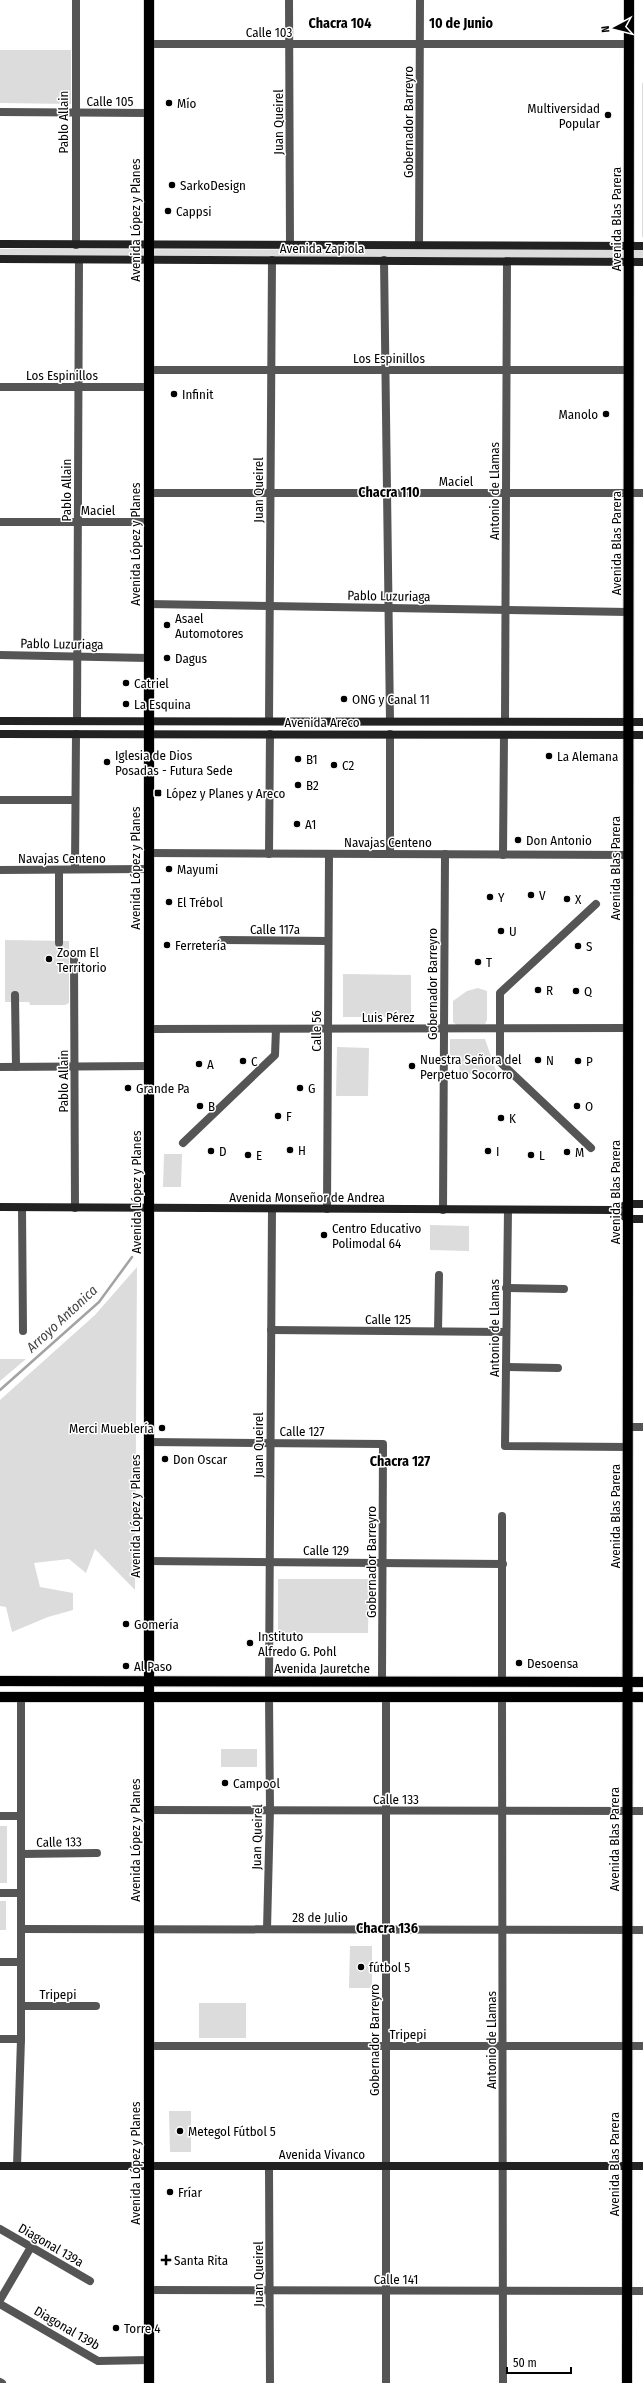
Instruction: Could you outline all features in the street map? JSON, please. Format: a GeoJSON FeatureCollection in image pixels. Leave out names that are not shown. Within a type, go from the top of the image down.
{"type":"FeatureCollection","features":[{"type":"Feature","properties":{"kind":"main road","name":"Avenida López y Planes"},"geometry":{"type":"LineString","coordinates":[[148,0],[149,2383]]}},
{"type":"Feature","properties":{"kind":"main road","name":"Avenida Blas Parera"},"geometry":{"type":"LineString","coordinates":[[627,2383],[629,0]]}},
{"type":"Feature","properties":{"kind":"main road","name":"Avenida Zapiola"},"geometry":{"type":"LineString","coordinates":[[0,244],[643,246]]}},
{"type":"Feature","properties":{"kind":"main road","name":"Avenida Zapiola"},"geometry":{"type":"LineString","coordinates":[[0,259],[643,262]]}},
{"type":"Feature","properties":{"kind":"main road","name":"Avenida Areco"},"geometry":{"type":"LineString","coordinates":[[0,721],[643,722]]}},
{"type":"Feature","properties":{"kind":"main road","name":"Avenida Areco"},"geometry":{"type":"LineString","coordinates":[[0,734],[643,734]]}},
{"type":"Feature","properties":{"kind":"main road","name":"Avenida Monseñor de Andrea"},"geometry":{"type":"LineString","coordinates":[[0,1208],[614,1210],[628,1204],[643,1204]]}},
{"type":"Feature","properties":{"kind":"main road"},"geometry":{"type":"LineString","coordinates":[[614,1210],[628,1219],[643,1219]]}},
{"type":"Feature","properties":{"kind":"main road","name":"Avenida Jauretche"},"geometry":{"type":"LineString","coordinates":[[0,1681],[643,1682]]}},
{"type":"Feature","properties":{"kind":"main road"},"geometry":{"type":"LineString","coordinates":[[0,1697],[643,1697]]}},
{"type":"Feature","properties":{"kind":"main road","name":"Avenida Vivanco"},"geometry":{"type":"LineString","coordinates":[[0,2166],[643,2166]]}},
{"type":"Feature","properties":{"kind":"street","name":"Pablo Allain"},"geometry":{"type":"LineString","coordinates":[[76,0],[76,245]]}},
{"type":"Feature","properties":{"kind":"street","name":"Juan Queirel"},"geometry":{"type":"LineString","coordinates":[[289,0],[290,245]]}},
{"type":"Feature","properties":{"kind":"street","name":"Gobernador Barreyro"},"geometry":{"type":"LineString","coordinates":[[419,245],[420,0]]}},
{"type":"Feature","properties":{"kind":"street","name":"Calle 103"},"geometry":{"type":"LineString","coordinates":[[149,44],[629,44]]}},
{"type":"Feature","properties":{"kind":"street","name":"Calle 105"},"geometry":{"type":"LineString","coordinates":[[0,112],[148,113]]}},
{"type":"Feature","properties":{"kind":"street","name":"Pablo Allain"},"geometry":{"type":"LineString","coordinates":[[77,721],[79,260]]}},
{"type":"Feature","properties":{"kind":"street","name":"Juan Queirel"},"geometry":{"type":"LineString","coordinates":[[269,721],[272,260]]}},
{"type":"Feature","properties":{"kind":"street"},"geometry":{"type":"LineString","coordinates":[[384,260],[390,721]]}},
{"type":"Feature","properties":{"kind":"street","name":"Antonio de Llamas"},"geometry":{"type":"LineString","coordinates":[[505,721],[507,261]]}},
{"type":"Feature","properties":{"kind":"street","name":"Los Espinillos"},"geometry":{"type":"LineString","coordinates":[[148,370],[629,370]]}},
{"type":"Feature","properties":{"kind":"street","name":"Los Espinillos"},"geometry":{"type":"LineString","coordinates":[[0,387],[148,387]]}},
{"type":"Feature","properties":{"kind":"street","name":"Maciel"},"geometry":{"type":"LineString","coordinates":[[149,493],[643,493]]}},
{"type":"Feature","properties":{"kind":"street","name":"Maciel"},"geometry":{"type":"LineString","coordinates":[[0,522],[148,522]]}},
{"type":"Feature","properties":{"kind":"street","name":"Pablo Luzuriaga"},"geometry":{"type":"LineString","coordinates":[[148,604],[628,612]]}},
{"type":"Feature","properties":{"kind":"street","name":"Pablo Luzuriaga"},"geometry":{"type":"LineString","coordinates":[[0,655],[148,658]]}},
{"type":"Feature","properties":{"kind":"street"},"geometry":{"type":"LineString","coordinates":[[75,870],[76,734]]}},
{"type":"Feature","properties":{"kind":"street"},"geometry":{"type":"LineString","coordinates":[[269,854],[270,734]]}},
{"type":"Feature","properties":{"kind":"street"},"geometry":{"type":"LineString","coordinates":[[390,734],[390,854]]}},
{"type":"Feature","properties":{"kind":"street"},"geometry":{"type":"LineString","coordinates":[[503,855],[504,735]]}},
{"type":"Feature","properties":{"kind":"street"},"geometry":{"type":"LineString","coordinates":[[0,800],[75,800]]}},
{"type":"Feature","properties":{"kind":"street","name":"Navajas Centeno"},"geometry":{"type":"LineString","coordinates":[[148,853],[628,855]]}},
{"type":"Feature","properties":{"kind":"street","name":"Calle 56"},"geometry":{"type":"LineString","coordinates":[[327,1209],[329,854]]}},
{"type":"Feature","properties":{"kind":"street","name":"Gobernador Barreyro"},"geometry":{"type":"LineString","coordinates":[[443,1210],[445,854]]}},
{"type":"Feature","properties":{"kind":"street","name":"Navajas Centeno"},"geometry":{"type":"LineString","coordinates":[[0,870],[148,869]]}},
{"type":"Feature","properties":{"kind":"street"},"geometry":{"type":"LineString","coordinates":[[58,870],[59,943]]}},
{"type":"Feature","properties":{"kind":"street"},"geometry":{"type":"LineString","coordinates":[[591,1148],[500,1062],[500,993],[596,904]]}},
{"type":"Feature","properties":{"kind":"street","name":"Calle 117a"},"geometry":{"type":"LineString","coordinates":[[222,940],[328,941]]}},
{"type":"Feature","properties":{"kind":"street","name":"Pablo Allain"},"geometry":{"type":"LineString","coordinates":[[74,955],[75,1208]]}},
{"type":"Feature","properties":{"kind":"street"},"geometry":{"type":"LineString","coordinates":[[15,995],[16,1067]]}},
{"type":"Feature","properties":{"kind":"street","name":"Luis Pérez"},"geometry":{"type":"LineString","coordinates":[[149,1029],[628,1028]]}},
{"type":"Feature","properties":{"kind":"street"},"geometry":{"type":"LineString","coordinates":[[183,1143],[275,1055],[276,1029]]}},
{"type":"Feature","properties":{"kind":"street"},"geometry":{"type":"LineString","coordinates":[[0,1067],[149,1066]]}},
{"type":"Feature","properties":{"kind":"street"},"geometry":{"type":"LineString","coordinates":[[22,1208],[23,1331]]}},
{"type":"Feature","properties":{"kind":"street","name":"Juan Queirel"},"geometry":{"type":"LineString","coordinates":[[269,1681],[272,1209]]}},
{"type":"Feature","properties":{"kind":"street","name":"Antonio de Llamas"},"geometry":{"type":"LineString","coordinates":[[508,1210],[505,1446],[628,1447]]}},
{"type":"Feature","properties":{"kind":"street"},"geometry":{"type":"LineString","coordinates":[[438,1331],[439,1275]]}},
{"type":"Feature","properties":{"kind":"street"},"geometry":{"type":"LineString","coordinates":[[506,1288],[564,1289]]}},
{"type":"Feature","properties":{"kind":"street","name":"Calle 125"},"geometry":{"type":"LineString","coordinates":[[271,1330],[506,1332]]}},
{"type":"Feature","properties":{"kind":"street"},"geometry":{"type":"LineString","coordinates":[[506,1367],[558,1368]]}},
{"type":"Feature","properties":{"kind":"street"},"geometry":{"type":"LineString","coordinates":[[628,1428],[643,1428]]}},
{"type":"Feature","properties":{"kind":"street","name":"Calle 127"},"geometry":{"type":"LineString","coordinates":[[148,1442],[384,1444]]}},
{"type":"Feature","properties":{"kind":"street","name":"Gobernador Barreyro"},"geometry":{"type":"LineString","coordinates":[[382,1682],[384,1444]]}},
{"type":"Feature","properties":{"kind":"street"},"geometry":{"type":"LineString","coordinates":[[502,1516],[502,1682]]}},
{"type":"Feature","properties":{"kind":"street","name":"Calle 129"},"geometry":{"type":"LineString","coordinates":[[148,1561],[503,1564]]}},
{"type":"Feature","properties":{"kind":"street"},"geometry":{"type":"LineString","coordinates":[[17,2166],[21,2039],[21,1697]]}},
{"type":"Feature","properties":{"kind":"street","name":"Juan Queirel"},"geometry":{"type":"LineString","coordinates":[[267,1929],[270,1810],[269,1697]]}},
{"type":"Feature","properties":{"kind":"street","name":"Gobernador Barreyro"},"geometry":{"type":"LineString","coordinates":[[386,1697],[386,2383]]}},
{"type":"Feature","properties":{"kind":"street","name":"Antonio de Llamas"},"geometry":{"type":"LineString","coordinates":[[502,1697],[503,2383]]}},
{"type":"Feature","properties":{"kind":"street","name":"Calle 133"},"geometry":{"type":"LineString","coordinates":[[148,1810],[643,1811]]}},
{"type":"Feature","properties":{"kind":"street"},"geometry":{"type":"LineString","coordinates":[[0,1816],[21,1816]]}},
{"type":"Feature","properties":{"kind":"street","name":"Calle 133"},"geometry":{"type":"LineString","coordinates":[[21,1854],[97,1853]]}},
{"type":"Feature","properties":{"kind":"street"},"geometry":{"type":"LineString","coordinates":[[0,1893],[21,1893]]}},
{"type":"Feature","properties":{"kind":"street","name":"28 de Julio"},"geometry":{"type":"LineString","coordinates":[[21,1929],[643,1930]]}},
{"type":"Feature","properties":{"kind":"street"},"geometry":{"type":"LineString","coordinates":[[0,1962],[21,1962]]}},
{"type":"Feature","properties":{"kind":"street","name":"Tripepi"},"geometry":{"type":"LineString","coordinates":[[21,2006],[96,2006]]}},
{"type":"Feature","properties":{"kind":"street"},"geometry":{"type":"LineString","coordinates":[[0,2038],[21,2039]]}},
{"type":"Feature","properties":{"kind":"street","name":"Tripepi"},"geometry":{"type":"LineString","coordinates":[[148,2046],[643,2046]]}},
{"type":"Feature","properties":{"kind":"street","name":"Juan Queirel"},"geometry":{"type":"LineString","coordinates":[[270,2166],[270,2383]]}},
{"type":"Feature","properties":{"kind":"street","name":"Diagonal 139a"},"geometry":{"type":"LineString","coordinates":[[0,2229],[90,2281]]}},
{"type":"Feature","properties":{"kind":"street"},"geometry":{"type":"LineString","coordinates":[[0,2300],[30,2246]]}},
{"type":"Feature","properties":{"kind":"street","name":"Calle 141"},"geometry":{"type":"LineString","coordinates":[[148,2290],[643,2291]]}},
{"type":"Feature","properties":{"kind":"street","name":"Diagonal 139b"},"geometry":{"type":"LineString","coordinates":[[0,2304],[98,2361],[149,2360]]}},
{"type":"Feature","properties":{"kind":"shaded area"},"geometry":{"type":"Polygon","coordinates":[[[0,50],[71,50],[71,104],[0,103],[0,50]]]}},
{"type":"Feature","properties":{"kind":"shaded area"},"geometry":{"type":"Polygon","coordinates":[[[643,83],[643,237],[642,237],[643,83]]]}},
{"type":"Feature","properties":{"kind":"shaded area"},"geometry":{"type":"Polygon","coordinates":[[[0,249],[643,250],[643,258],[0,255],[0,249]]]}},
{"type":"Feature","properties":{"kind":"shaded area"},"geometry":{"type":"Polygon","coordinates":[[[5,940],[69,941],[69,1003],[65,1005],[30,1005],[29,1002],[5,1002],[5,940]]]}},
{"type":"Feature","properties":{"kind":"shaded area"},"geometry":{"type":"Polygon","coordinates":[[[343,974],[411,975],[411,1017],[343,1017],[343,974]]]}},
{"type":"Feature","properties":{"kind":"shaded area"},"geometry":{"type":"Polygon","coordinates":[[[478,988],[487,991],[487,1020],[485,1024],[457,1026],[453,1022],[453,1001],[467,991],[478,988]]]}},
{"type":"Feature","properties":{"kind":"shaded area"},"geometry":{"type":"Polygon","coordinates":[[[450,1039],[485,1039],[496,1071],[460,1075],[459,1064],[450,1059],[450,1039]]]}},
{"type":"Feature","properties":{"kind":"shaded area"},"geometry":{"type":"Polygon","coordinates":[[[337,1047],[369,1048],[368,1096],[336,1096],[337,1047]]]}},
{"type":"Feature","properties":{"kind":"shaded area"},"geometry":{"type":"Polygon","coordinates":[[[164,1154],[182,1154],[181,1187],[163,1187],[164,1154]]]}},
{"type":"Feature","properties":{"kind":"shaded area"},"geometry":{"type":"Polygon","coordinates":[[[430,1225],[469,1226],[469,1251],[430,1250],[430,1225]]]}},
{"type":"Feature","properties":{"kind":"shaded area"},"geometry":{"type":"Polygon","coordinates":[[[137,1267],[135,1590],[95,1549],[86,1573],[69,1559],[34,1563],[40,1587],[73,1593],[73,1610],[48,1617],[12,1632],[6,1607],[0,1606],[0,1400],[95,1315],[137,1267]]]}},
{"type":"Feature","properties":{"kind":"shaded area"},"geometry":{"type":"Polygon","coordinates":[[[0,1359],[26,1359],[0,1381],[0,1359]]]}},
{"type":"Feature","properties":{"kind":"shaded area"},"geometry":{"type":"Polygon","coordinates":[[[278,1579],[369,1579],[368,1633],[278,1633],[278,1579]]]}},
{"type":"Feature","properties":{"kind":"shaded area"},"geometry":{"type":"Polygon","coordinates":[[[221,1749],[257,1749],[257,1767],[221,1767],[221,1749]]]}},
{"type":"Feature","properties":{"kind":"shaded area"},"geometry":{"type":"Polygon","coordinates":[[[0,1826],[7,1826],[7,1883],[0,1883],[0,1826]]]}},
{"type":"Feature","properties":{"kind":"shaded area"},"geometry":{"type":"Polygon","coordinates":[[[0,1901],[6,1901],[6,1930],[0,1930],[0,1901]]]}},
{"type":"Feature","properties":{"kind":"shaded area","name":"fútbol 5"},"geometry":{"type":"Polygon","coordinates":[[[350,1946],[372,1946],[372,1988],[349,1988],[350,1946]]]}},
{"type":"Feature","properties":{"kind":"shaded area"},"geometry":{"type":"Polygon","coordinates":[[[199,2003],[246,2003],[246,2038],[199,2038],[199,2003]]]}},
{"type":"Feature","properties":{"kind":"shaded area","name":"Metegol Fútbol 5"},"geometry":{"type":"Polygon","coordinates":[[[169,2111],[191,2111],[191,2152],[170,2152],[169,2111]]]}},
{"type":"Feature","properties":{"kind":"waterway","name":"Arroyo Antonica"},"geometry":{"type":"LineString","coordinates":[[0,1390],[99,1302],[132,1257]]}},
{"type":"Feature","properties":{"kind":"place","name":"Mío"},"geometry":{"type":"Point","coordinates":[169,103]}},
{"type":"Feature","properties":{"kind":"place","name":"Multiversidad Popular"},"geometry":{"type":"Point","coordinates":[608,115]}},
{"type":"Feature","properties":{"kind":"place","name":"SarkoDesign"},"geometry":{"type":"Point","coordinates":[172,185]}},
{"type":"Feature","properties":{"kind":"place","name":"Cappsi"},"geometry":{"type":"Point","coordinates":[168,211]}},
{"type":"Feature","properties":{"kind":"place","name":"Infinit"},"geometry":{"type":"Point","coordinates":[174,394]}},
{"type":"Feature","properties":{"kind":"place","name":"Manolo"},"geometry":{"type":"Point","coordinates":[606,414]}},
{"type":"Feature","properties":{"kind":"place","name":"Asael Automotores"},"geometry":{"type":"Point","coordinates":[167,625]}},
{"type":"Feature","properties":{"kind":"place","name":"Dagus"},"geometry":{"type":"Point","coordinates":[167,658]}},
{"type":"Feature","properties":{"kind":"place","name":"Catriel"},"geometry":{"type":"Point","coordinates":[126,683]}},
{"type":"Feature","properties":{"kind":"place","name":"ONG y Canal 11"},"geometry":{"type":"Point","coordinates":[344,699]}},
{"type":"Feature","properties":{"kind":"place","name":"La Esquina"},"geometry":{"type":"Point","coordinates":[126,704]}},
{"type":"Feature","properties":{"kind":"place","name":"La Alemana"},"geometry":{"type":"Point","coordinates":[549,756]}},
{"type":"Feature","properties":{"kind":"place","name":"B1"},"geometry":{"type":"Point","coordinates":[298,759]}},
{"type":"Feature","properties":{"kind":"place","name":"Iglesia de Dios Posadas - Futura Sede"},"geometry":{"type":"Point","coordinates":[107,762]}},
{"type":"Feature","properties":{"kind":"place","name":"C2"},"geometry":{"type":"Point","coordinates":[334,765]}},
{"type":"Feature","properties":{"kind":"place","name":"B2"},"geometry":{"type":"Point","coordinates":[298,785]}},
{"type":"Feature","properties":{"kind":"place","name":"López y Planes y Areco"},"geometry":{"type":"Point","coordinates":[158,793]}},
{"type":"Feature","properties":{"kind":"place","name":"A1"},"geometry":{"type":"Point","coordinates":[297,824]}},
{"type":"Feature","properties":{"kind":"place","name":"Don Antonio"},"geometry":{"type":"Point","coordinates":[518,840]}},
{"type":"Feature","properties":{"kind":"place","name":"Mayumi"},"geometry":{"type":"Point","coordinates":[169,869]}},
{"type":"Feature","properties":{"kind":"place","name":"V"},"geometry":{"type":"Point","coordinates":[531,895]}},
{"type":"Feature","properties":{"kind":"place","name":"Y"},"geometry":{"type":"Point","coordinates":[490,897]}},
{"type":"Feature","properties":{"kind":"place","name":"X"},"geometry":{"type":"Point","coordinates":[567,899]}},
{"type":"Feature","properties":{"kind":"place","name":"El Trébol"},"geometry":{"type":"Point","coordinates":[169,902]}},
{"type":"Feature","properties":{"kind":"place","name":"U"},"geometry":{"type":"Point","coordinates":[501,931]}},
{"type":"Feature","properties":{"kind":"place","name":"Ferretería"},"geometry":{"type":"Point","coordinates":[167,945]}},
{"type":"Feature","properties":{"kind":"place","name":"S"},"geometry":{"type":"Point","coordinates":[578,946]}},
{"type":"Feature","properties":{"kind":"place","name":"Zoom El Territorio"},"geometry":{"type":"Point","coordinates":[49,959]}},
{"type":"Feature","properties":{"kind":"place","name":"T"},"geometry":{"type":"Point","coordinates":[478,962]}},
{"type":"Feature","properties":{"kind":"place","name":"R"},"geometry":{"type":"Point","coordinates":[538,990]}},
{"type":"Feature","properties":{"kind":"place","name":"Q"},"geometry":{"type":"Point","coordinates":[576,991]}},
{"type":"Feature","properties":{"kind":"place","name":"N"},"geometry":{"type":"Point","coordinates":[538,1060]}},
{"type":"Feature","properties":{"kind":"place","name":"C"},"geometry":{"type":"Point","coordinates":[243,1061]}},
{"type":"Feature","properties":{"kind":"place","name":"P"},"geometry":{"type":"Point","coordinates":[578,1061]}},
{"type":"Feature","properties":{"kind":"place","name":"A"},"geometry":{"type":"Point","coordinates":[199,1064]}},
{"type":"Feature","properties":{"kind":"place","name":"Nuestra Señora del Perpetuo Socorro"},"geometry":{"type":"Point","coordinates":[412,1066]}},
{"type":"Feature","properties":{"kind":"place","name":"Grande Pa"},"geometry":{"type":"Point","coordinates":[128,1088]}},
{"type":"Feature","properties":{"kind":"place","name":"G"},"geometry":{"type":"Point","coordinates":[300,1088]}},
{"type":"Feature","properties":{"kind":"place","name":"B"},"geometry":{"type":"Point","coordinates":[200,1106]}},
{"type":"Feature","properties":{"kind":"place","name":"O"},"geometry":{"type":"Point","coordinates":[577,1106]}},
{"type":"Feature","properties":{"kind":"place","name":"F"},"geometry":{"type":"Point","coordinates":[278,1116]}},
{"type":"Feature","properties":{"kind":"place","name":"K"},"geometry":{"type":"Point","coordinates":[501,1118]}},
{"type":"Feature","properties":{"kind":"place","name":"H"},"geometry":{"type":"Point","coordinates":[290,1150]}},
{"type":"Feature","properties":{"kind":"place","name":"D"},"geometry":{"type":"Point","coordinates":[211,1151]}},
{"type":"Feature","properties":{"kind":"place","name":"I"},"geometry":{"type":"Point","coordinates":[488,1151]}},
{"type":"Feature","properties":{"kind":"place","name":"M"},"geometry":{"type":"Point","coordinates":[567,1152]}},
{"type":"Feature","properties":{"kind":"place","name":"E"},"geometry":{"type":"Point","coordinates":[248,1155]}},
{"type":"Feature","properties":{"kind":"place","name":"L"},"geometry":{"type":"Point","coordinates":[531,1155]}},
{"type":"Feature","properties":{"kind":"place","name":"Centro Educativo Polimodal 64"},"geometry":{"type":"Point","coordinates":[324,1235]}},
{"type":"Feature","properties":{"kind":"place","name":"Merci Mueblería"},"geometry":{"type":"Point","coordinates":[162,1428]}},
{"type":"Feature","properties":{"kind":"place","name":"Don Oscar"},"geometry":{"type":"Point","coordinates":[165,1459]}},
{"type":"Feature","properties":{"kind":"place","name":"Gomería"},"geometry":{"type":"Point","coordinates":[126,1624]}},
{"type":"Feature","properties":{"kind":"place","name":"Instituto Alfredo G. Pohl"},"geometry":{"type":"Point","coordinates":[250,1643]}},
{"type":"Feature","properties":{"kind":"place","name":"Desoensa"},"geometry":{"type":"Point","coordinates":[519,1663]}},
{"type":"Feature","properties":{"kind":"place","name":"Al Paso"},"geometry":{"type":"Point","coordinates":[126,1666]}},
{"type":"Feature","properties":{"kind":"place","name":"Campool"},"geometry":{"type":"Point","coordinates":[225,1783]}},
{"type":"Feature","properties":{"kind":"place","name":"fútbol 5"},"geometry":{"type":"Point","coordinates":[361,1967]}},
{"type":"Feature","properties":{"kind":"place","name":"Metegol Fútbol 5"},"geometry":{"type":"Point","coordinates":[180,2131]}},
{"type":"Feature","properties":{"kind":"place","name":"Fríar"},"geometry":{"type":"Point","coordinates":[170,2192]}},
{"type":"Feature","properties":{"kind":"place","name":"Santa Rita"},"geometry":{"type":"Point","coordinates":[166,2260]}},
{"type":"Feature","properties":{"kind":"place","name":"Torre 4"},"geometry":{"type":"Point","coordinates":[116,2328]}},
{"type":"Feature","properties":{"kind":"district","name":"Chacra 104"},"geometry":{"type":"Point","coordinates":[340,23]}},
{"type":"Feature","properties":{"kind":"district","name":"10 de Junio"},"geometry":{"type":"Point","coordinates":[461,23]}},
{"type":"Feature","properties":{"kind":"district","name":"Chacra 110"},"geometry":{"type":"Point","coordinates":[389,492]}},
{"type":"Feature","properties":{"kind":"district","name":"Chacra 127"},"geometry":{"type":"Point","coordinates":[400,1461]}},
{"type":"Feature","properties":{"kind":"district","name":"Chacra 136"},"geometry":{"type":"Point","coordinates":[387,1928]}}]}
